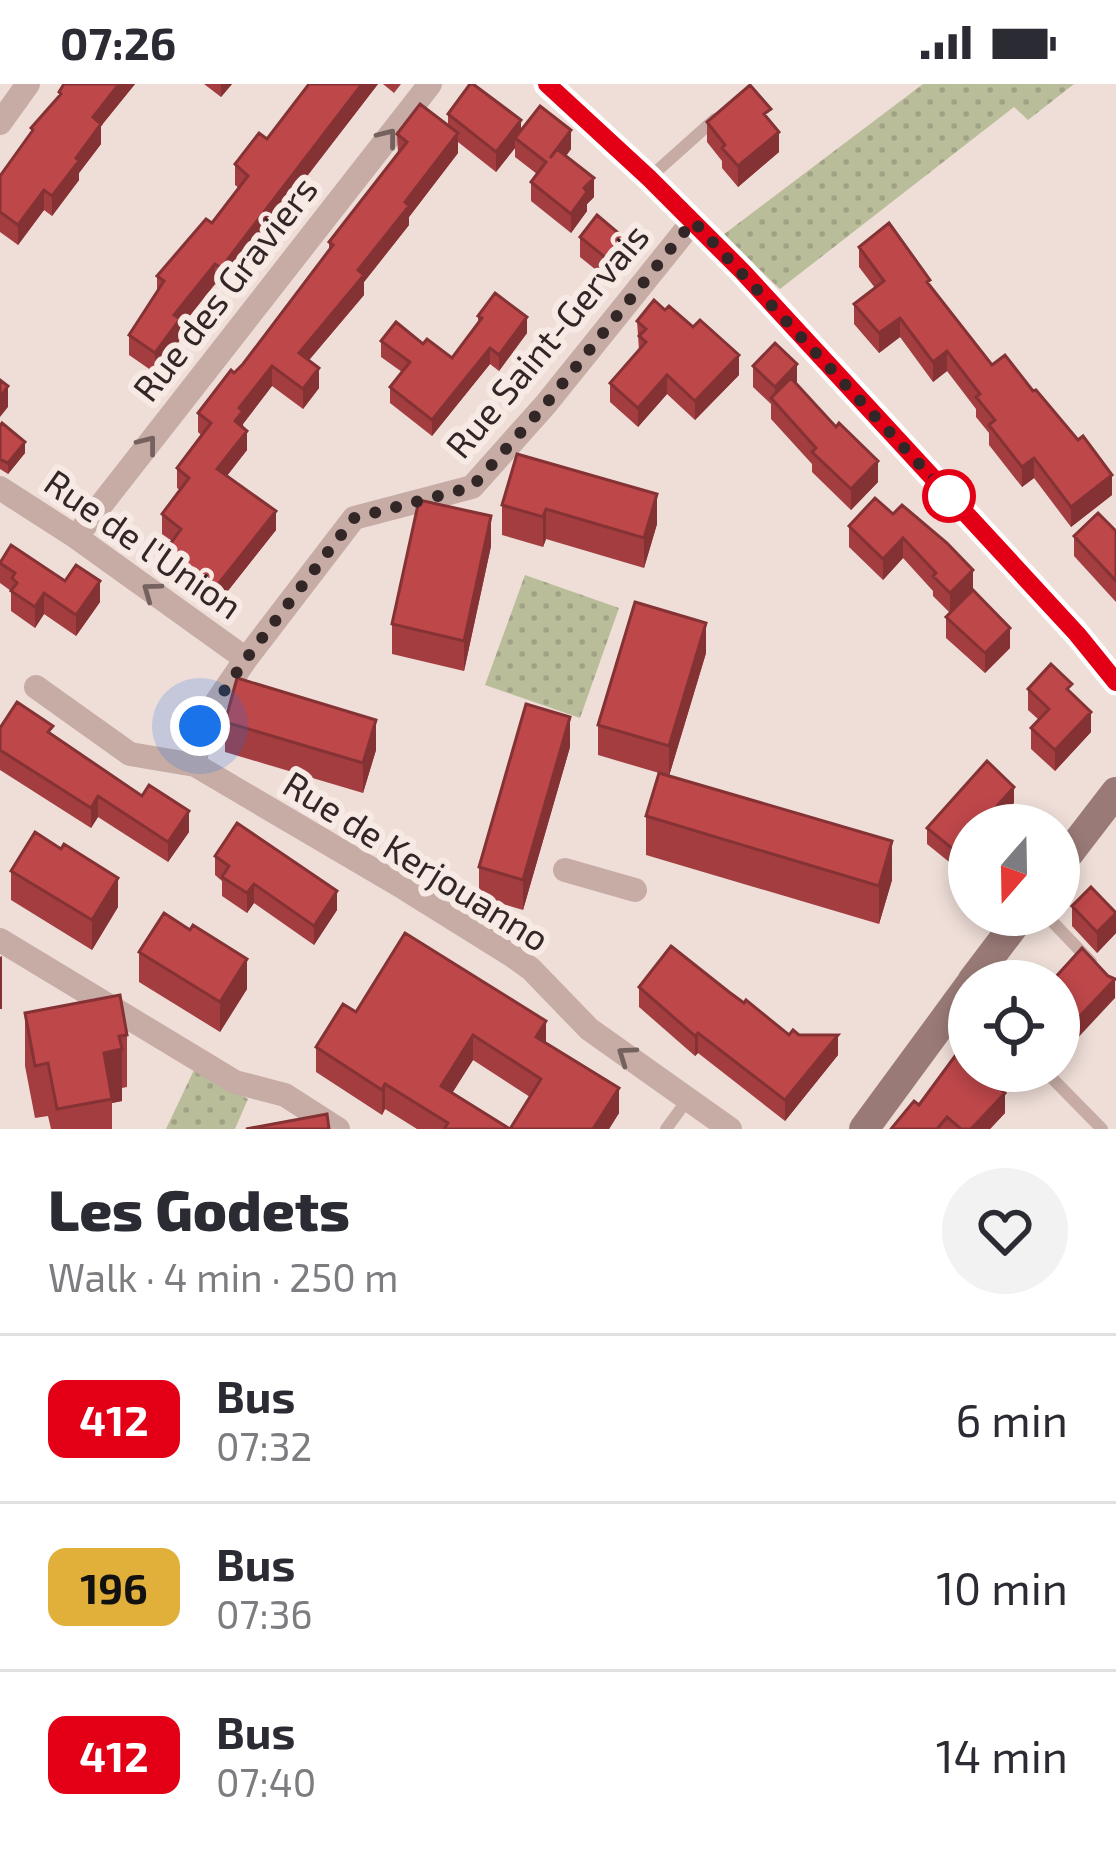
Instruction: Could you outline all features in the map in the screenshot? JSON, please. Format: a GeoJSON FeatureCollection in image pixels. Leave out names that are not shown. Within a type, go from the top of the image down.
{"type":"FeatureCollection","features":[{"type":"Feature","properties":{"kind":"main road"},"geometry":{"type":"LineString","coordinates":[[1080,839],[1116,792]]}},
{"type":"Feature","properties":{"kind":"main road"},"geometry":{"type":"LineString","coordinates":[[864,1129],[948,1017]]}},
{"type":"Feature","properties":{"kind":"street"},"geometry":{"type":"LineString","coordinates":[[0,123],[28,84]]}},
{"type":"Feature","properties":{"kind":"street","name":"Rue des Graviers"},"geometry":{"type":"LineString","coordinates":[[76,537],[430,84]]}},
{"type":"Feature","properties":{"kind":"street"},"geometry":{"type":"LineString","coordinates":[[547,84],[693,221],[1062,617],[1116,682]]}},
{"type":"Feature","properties":{"kind":"street","name":"Rue Saint-Gervais"},"geometry":{"type":"LineString","coordinates":[[195,765],[200,726],[354,518],[472,487],[546,404],[693,221]]}},
{"type":"Feature","properties":{"kind":"street","name":"Rue de l'Union"},"geometry":{"type":"LineString","coordinates":[[0,488],[246,659]]}},
{"type":"Feature","properties":{"kind":"street"},"geometry":{"type":"LineString","coordinates":[[36,687],[130,754],[195,765]]}},
{"type":"Feature","properties":{"kind":"street","name":"Rue de Kerjouanno"},"geometry":{"type":"LineString","coordinates":[[195,765],[513,956],[590,1029],[730,1129]]}},
{"type":"Feature","properties":{"kind":"street"},"geometry":{"type":"LineString","coordinates":[[565,870],[635,890]]}},
{"type":"Feature","properties":{"kind":"street"},"geometry":{"type":"LineString","coordinates":[[0,940],[235,1082],[285,1095],[338,1129]]}},
{"type":"Feature","properties":{"kind":"lane"},"geometry":{"type":"LineString","coordinates":[[649,178],[728,108]]}},
{"type":"Feature","properties":{"kind":"lane"},"geometry":{"type":"LineString","coordinates":[[1066,936],[1102,974]]}},
{"type":"Feature","properties":{"kind":"lane"},"geometry":{"type":"LineString","coordinates":[[1066,1092],[1102,1129]]}},
{"type":"Feature","properties":{"kind":"lane"},"geometry":{"type":"LineString","coordinates":[[666,1129],[688,1099]]}},
{"type":"Feature","properties":{"kind":"green space"},"geometry":{"type":"Polygon","coordinates":[[[923,84],[1074,84],[1028,120],[1014,107],[780,289],[723,235],[923,84]]]}},
{"type":"Feature","properties":{"kind":"green space"},"geometry":{"type":"Polygon","coordinates":[[[525,575],[619,608],[580,718],[485,685],[525,575]]]}},
{"type":"Feature","properties":{"kind":"green space"},"geometry":{"type":"Polygon","coordinates":[[[194,1070],[248,1099],[235,1129],[166,1129],[194,1070]]]}},
{"type":"Feature","properties":{"kind":"building"},"geometry":{"type":"Polygon","coordinates":[[[64,84],[119,84],[93,117],[101,124],[76,158],[79,161],[52,196],[44,190],[18,225],[0,212],[0,176],[64,84]]]}},
{"type":"Feature","properties":{"kind":"building"},"geometry":{"type":"Polygon","coordinates":[[[309,84],[362,84],[221,268],[215,264],[174,315],[180,319],[155,353],[129,335],[164,281],[157,276],[206,219],[212,223],[248,176],[235,164],[259,133],[267,139],[309,84]]]}},
{"type":"Feature","properties":{"kind":"building"},"geometry":{"type":"Polygon","coordinates":[[[470,84],[521,120],[496,152],[448,114],[470,84]]]}},
{"type":"Feature","properties":{"kind":"building"},"geometry":{"type":"Polygon","coordinates":[[[750,85],[771,109],[764,114],[779,132],[738,166],[707,122],[750,85]]]}},
{"type":"Feature","properties":{"kind":"building"},"geometry":{"type":"Polygon","coordinates":[[[420,104],[458,133],[358,270],[364,275],[299,353],[319,368],[303,389],[272,366],[239,408],[243,411],[235,421],[247,431],[217,469],[276,511],[212,592],[160,558],[181,529],[162,514],[189,478],[177,468],[211,423],[198,413],[231,370],[234,373],[243,364],[407,142],[397,134],[420,104]]]}},
{"type":"Feature","properties":{"kind":"building"},"geometry":{"type":"Polygon","coordinates":[[[540,106],[571,130],[550,158],[557,149],[594,178],[571,214],[531,182],[546,162],[515,138],[540,106]]]}},
{"type":"Feature","properties":{"kind":"building"},"geometry":{"type":"Polygon","coordinates":[[[597,215],[623,237],[606,258],[580,237],[597,215]]]}},
{"type":"Feature","properties":{"kind":"building"},"geometry":{"type":"Polygon","coordinates":[[[889,223],[930,280],[927,282],[992,365],[1005,355],[1078,440],[1083,436],[1112,475],[1071,507],[1034,458],[1022,467],[989,425],[995,420],[947,351],[933,362],[900,318],[879,333],[854,304],[884,281],[859,247],[889,223]]]}},
{"type":"Feature","properties":{"kind":"building"},"geometry":{"type":"Polygon","coordinates":[[[495,293],[527,317],[499,355],[490,348],[432,420],[390,387],[410,362],[381,341],[396,322],[423,344],[427,339],[452,358],[495,293]]]}},
{"type":"Feature","properties":{"kind":"building"},"geometry":{"type":"Polygon","coordinates":[[[654,300],[665,310],[669,306],[693,327],[700,320],[739,355],[695,401],[667,375],[638,408],[610,383],[646,342],[639,336],[646,329],[637,321],[654,300]]]}},
{"type":"Feature","properties":{"kind":"building"},"geometry":{"type":"Polygon","coordinates":[[[775,343],[797,364],[775,387],[753,366],[775,343]]]}},
{"type":"Feature","properties":{"kind":"building"},"geometry":{"type":"Polygon","coordinates":[[[791,378],[836,427],[839,423],[878,461],[851,489],[812,452],[816,448],[771,398],[791,378]]]}},
{"type":"Feature","properties":{"kind":"building"},"geometry":{"type":"Polygon","coordinates":[[[2,423],[25,442],[8,463],[0,459],[2,423]]]}},
{"type":"Feature","properties":{"kind":"building"},"geometry":{"type":"Polygon","coordinates":[[[517,454],[657,494],[644,538],[546,509],[543,517],[502,505],[517,454]]]}},
{"type":"Feature","properties":{"kind":"building"},"geometry":{"type":"Polygon","coordinates":[[[875,498],[893,514],[902,505],[973,570],[950,593],[903,538],[883,559],[849,526],[875,498]]]}},
{"type":"Feature","properties":{"kind":"building"},"geometry":{"type":"Polygon","coordinates":[[[419,500],[491,516],[464,641],[392,624],[419,500]]]}},
{"type":"Feature","properties":{"kind":"building"},"geometry":{"type":"Polygon","coordinates":[[[1098,513],[1116,531],[1116,581],[1074,536],[1098,513]]]}},
{"type":"Feature","properties":{"kind":"building"},"geometry":{"type":"Polygon","coordinates":[[[11,545],[65,581],[76,565],[100,581],[76,615],[44,593],[35,607],[11,591],[17,583],[12,578],[15,573],[0,563],[11,545]]]}},
{"type":"Feature","properties":{"kind":"building"},"geometry":{"type":"Polygon","coordinates":[[[973,590],[1010,628],[985,653],[946,617],[973,590]]]}},
{"type":"Feature","properties":{"kind":"building"},"geometry":{"type":"Polygon","coordinates":[[[635,602],[706,623],[669,746],[598,725],[635,602]]]}},
{"type":"Feature","properties":{"kind":"building"},"geometry":{"type":"Polygon","coordinates":[[[1051,664],[1072,684],[1067,689],[1091,712],[1055,750],[1031,728],[1049,709],[1028,689],[1051,664]]]}},
{"type":"Feature","properties":{"kind":"building"},"geometry":{"type":"Polygon","coordinates":[[[237,678],[376,720],[363,763],[225,722],[237,678]]]}},
{"type":"Feature","properties":{"kind":"building"},"geometry":{"type":"Polygon","coordinates":[[[17,702],[53,726],[48,732],[142,796],[149,785],[189,811],[168,842],[98,796],[91,808],[0,750],[0,728],[17,702]]]}},
{"type":"Feature","properties":{"kind":"building"},"geometry":{"type":"Polygon","coordinates":[[[526,704],[570,717],[523,880],[479,867],[526,704]]]}},
{"type":"Feature","properties":{"kind":"building"},"geometry":{"type":"Polygon","coordinates":[[[987,761],[1014,787],[999,804],[948,804],[987,761]]]}},
{"type":"Feature","properties":{"kind":"building"},"geometry":{"type":"Polygon","coordinates":[[[659,773],[892,841],[879,886],[646,816],[659,773]]]}},
{"type":"Feature","properties":{"kind":"building"},"geometry":{"type":"Polygon","coordinates":[[[948,805],[948,845],[927,828],[948,805]]]}},
{"type":"Feature","properties":{"kind":"building"},"geometry":{"type":"Polygon","coordinates":[[[237,823],[337,891],[314,926],[254,884],[247,893],[222,877],[229,866],[215,856],[237,823]]]}},
{"type":"Feature","properties":{"kind":"building"},"geometry":{"type":"Polygon","coordinates":[[[35,832],[118,878],[92,920],[11,871],[35,832]]]}},
{"type":"Feature","properties":{"kind":"building"},"geometry":{"type":"Polygon","coordinates":[[[1091,887],[1116,913],[1097,932],[1080,914],[1080,898],[1091,887]]]}},
{"type":"Feature","properties":{"kind":"building"},"geometry":{"type":"Polygon","coordinates":[[[164,913],[247,959],[220,1002],[139,952],[164,913]]]}},
{"type":"Feature","properties":{"kind":"building"},"geometry":{"type":"Polygon","coordinates":[[[405,933],[546,1021],[536,1037],[619,1088],[593,1129],[510,1129],[444,1129],[448,1123],[385,1084],[382,1090],[316,1047],[343,1004],[356,1012],[405,933]],[[473,1035],[441,1086],[510,1129],[541,1079],[473,1035]]]}},
{"type":"Feature","properties":{"kind":"building"},"geometry":{"type":"Polygon","coordinates":[[[671,946],[789,1035],[793,1030],[799,1035],[838,1035],[785,1100],[698,1033],[695,1036],[639,987],[671,946]]]}},
{"type":"Feature","properties":{"kind":"building"},"geometry":{"type":"Polygon","coordinates":[[[1082,948],[1115,979],[1080,1016],[1080,960],[1071,960],[1082,948]]]}},
{"type":"Feature","properties":{"kind":"building"},"geometry":{"type":"Polygon","coordinates":[[[120,995],[127,1035],[119,1036],[122,1049],[104,1053],[112,1099],[57,1109],[48,1063],[35,1066],[25,1013],[120,995]]]}},
{"type":"Feature","properties":{"kind":"building"},"geometry":{"type":"Polygon","coordinates":[[[948,1066],[948,1092],[1005,1093],[971,1129],[961,1129],[947,1117],[937,1129],[891,1129],[914,1101],[919,1105],[948,1066]]]}},
{"type":"Feature","properties":{"kind":"building"},"geometry":{"type":"Polygon","coordinates":[[[327,1114],[329,1129],[246,1129],[327,1114]]]}},
{"type":"Feature","properties":{"kind":"bus line","name":"412"},"geometry":{"type":"LineString","coordinates":[[547,84],[742,271],[1116,682]]}},
{"type":"Feature","properties":{"kind":"route"},"geometry":{"type":"LineString","coordinates":[[200,726],[354,518],[472,487],[546,404],[693,221],[949,496]]}}]}
